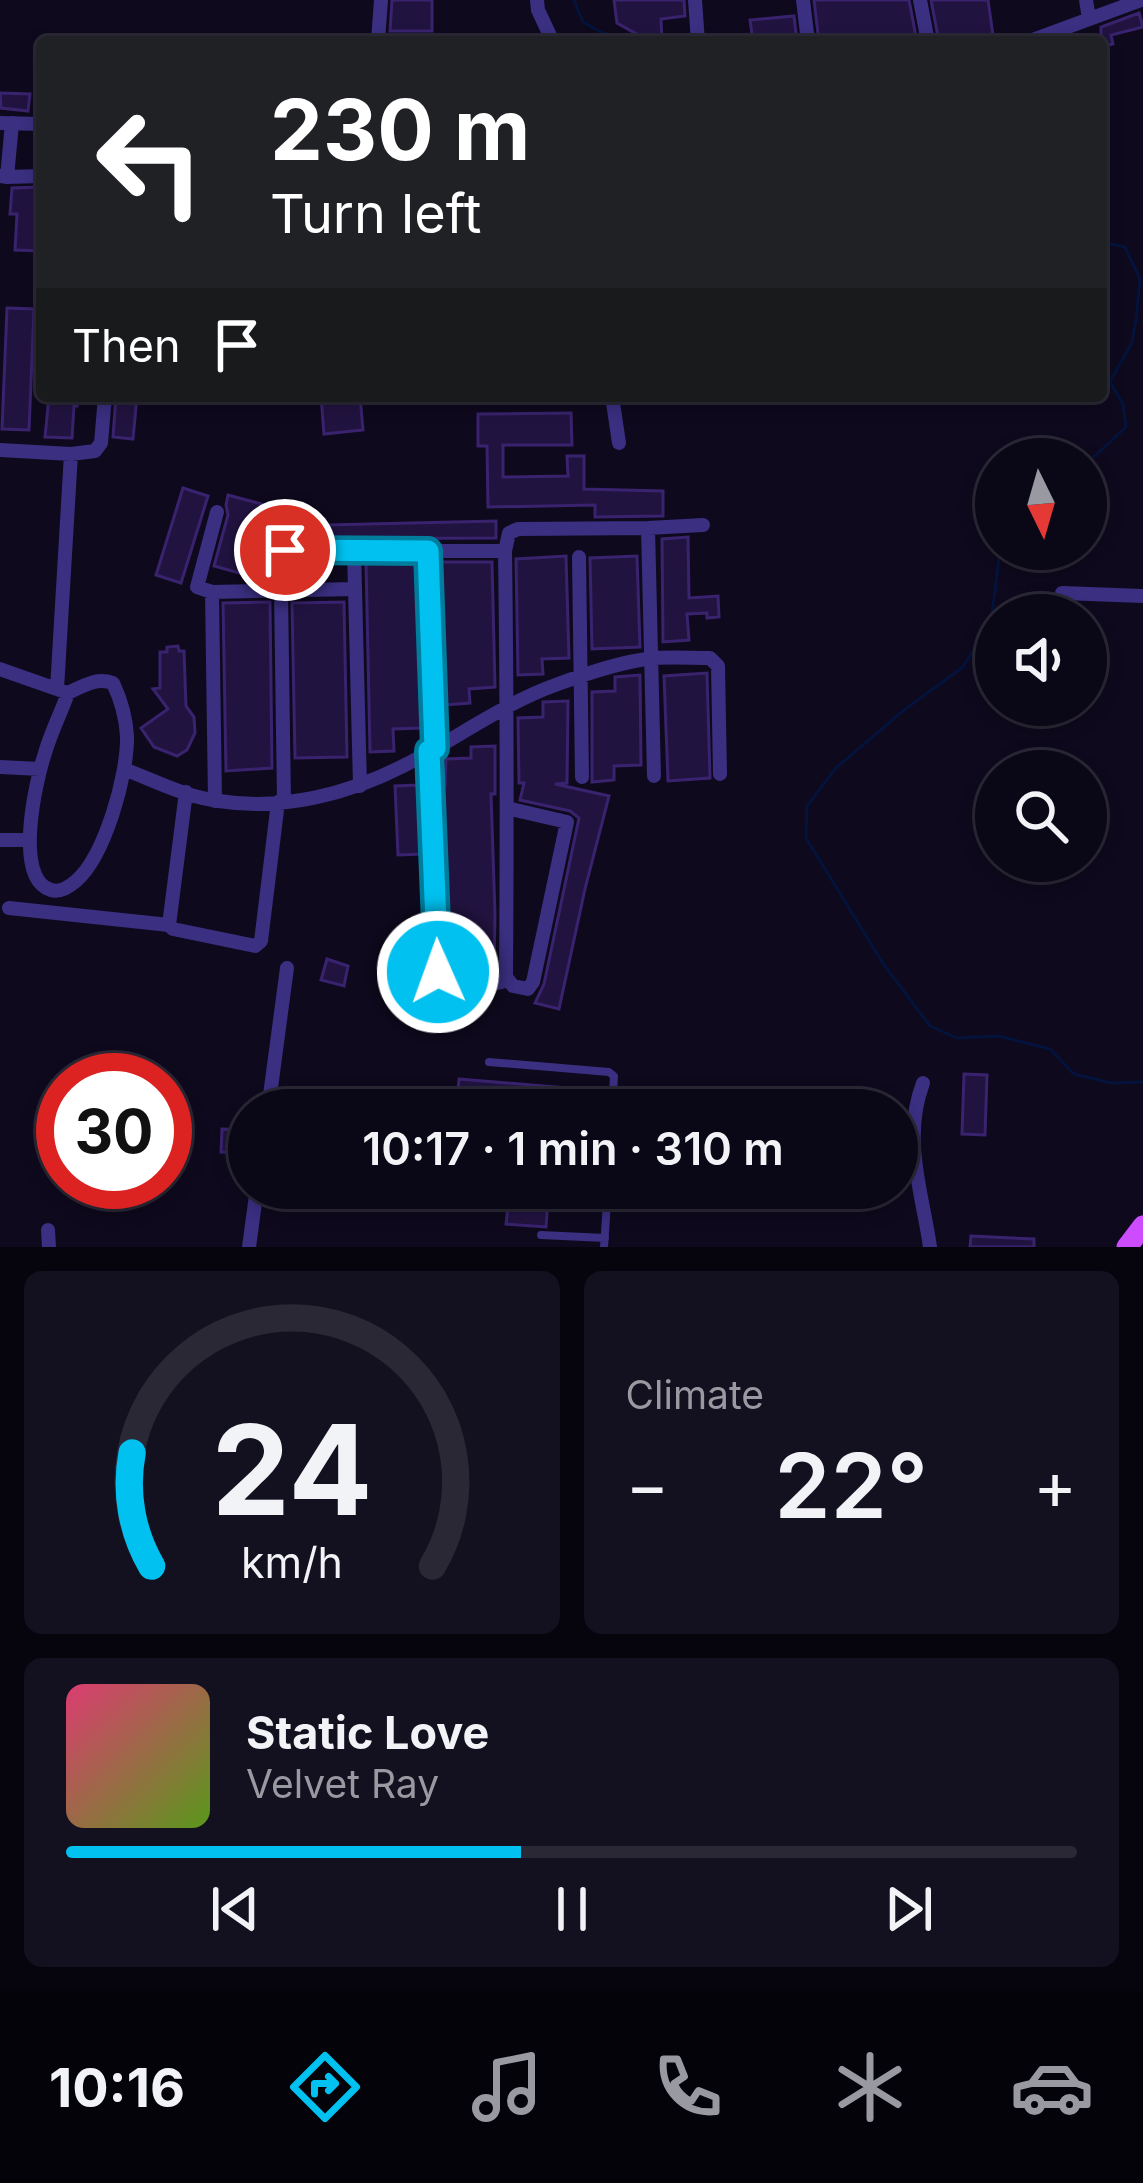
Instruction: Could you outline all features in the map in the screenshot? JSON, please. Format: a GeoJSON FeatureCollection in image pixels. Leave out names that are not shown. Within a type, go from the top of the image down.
{"type":"FeatureCollection","features":[{"type":"Feature","properties":{"kind":"main road"},"geometry":{"type":"LineString","coordinates":[[1127,1247],[1143,1226]]}},
{"type":"Feature","properties":{"kind":"street"},"geometry":{"type":"LineString","coordinates":[[379,36],[381,0]]}},
{"type":"Feature","properties":{"kind":"street"},"geometry":{"type":"LineString","coordinates":[[537,0],[551,36]]}},
{"type":"Feature","properties":{"kind":"street"},"geometry":{"type":"LineString","coordinates":[[695,0],[698,36]]}},
{"type":"Feature","properties":{"kind":"street"},"geometry":{"type":"LineString","coordinates":[[803,0],[807,36]]}},
{"type":"Feature","properties":{"kind":"street"},"geometry":{"type":"LineString","coordinates":[[920,0],[927,36]]}},
{"type":"Feature","properties":{"kind":"street"},"geometry":{"type":"LineString","coordinates":[[1086,0],[1089,19]]}},
{"type":"Feature","properties":{"kind":"street"},"geometry":{"type":"LineString","coordinates":[[1043,36],[1141,0]]}},
{"type":"Feature","properties":{"kind":"street"},"geometry":{"type":"LineString","coordinates":[[36,124],[6,123],[3,176],[36,176]]}},
{"type":"Feature","properties":{"kind":"street"},"geometry":{"type":"LineString","coordinates":[[0,450],[95,451],[101,443],[104,402]]}},
{"type":"Feature","properties":{"kind":"street"},"geometry":{"type":"LineString","coordinates":[[613,402],[619,443]]}},
{"type":"Feature","properties":{"kind":"street"},"geometry":{"type":"LineString","coordinates":[[0,669],[63,691],[92,681],[113,683],[124,710],[124,769],[107,825],[88,868],[60,890],[42,885],[32,870],[30,840],[40,769],[63,691],[71,454]]}},
{"type":"Feature","properties":{"kind":"street"},"geometry":{"type":"LineString","coordinates":[[217,512],[197,587],[212,592],[355,590]]}},
{"type":"Feature","properties":{"kind":"street"},"geometry":{"type":"LineString","coordinates":[[507,808],[567,822],[533,982],[521,990],[506,977],[505,550],[509,533],[518,529],[703,525]]}},
{"type":"Feature","properties":{"kind":"street"},"geometry":{"type":"LineString","coordinates":[[648,528],[654,776]]}},
{"type":"Feature","properties":{"kind":"street"},"geometry":{"type":"LineString","coordinates":[[4,909],[169,925],[255,946],[260,943],[281,802],[280,590],[285,550],[505,550]]}},
{"type":"Feature","properties":{"kind":"street"},"geometry":{"type":"LineString","coordinates":[[354,550],[360,786]]}},
{"type":"Feature","properties":{"kind":"street"},"geometry":{"type":"LineString","coordinates":[[428,551],[440,977],[460,987],[493,984],[506,977]]}},
{"type":"Feature","properties":{"kind":"street"},"geometry":{"type":"LineString","coordinates":[[579,557],[582,777]]}},
{"type":"Feature","properties":{"kind":"street"},"geometry":{"type":"LineString","coordinates":[[212,592],[215,801]]}},
{"type":"Feature","properties":{"kind":"street"},"geometry":{"type":"LineString","coordinates":[[1062,593],[1143,596]]}},
{"type":"Feature","properties":{"kind":"street"},"geometry":{"type":"LineString","coordinates":[[124,769],[215,801],[281,802],[360,786],[555,685],[653,658],[710,658],[717,663],[720,774]]}},
{"type":"Feature","properties":{"kind":"street"},"geometry":{"type":"LineString","coordinates":[[0,767],[40,769]]}},
{"type":"Feature","properties":{"kind":"street"},"geometry":{"type":"LineString","coordinates":[[169,925],[186,792]]}},
{"type":"Feature","properties":{"kind":"street"},"geometry":{"type":"LineString","coordinates":[[0,840],[30,840]]}},
{"type":"Feature","properties":{"kind":"street"},"geometry":{"type":"LineString","coordinates":[[4,909],[21,905],[42,885]]}},
{"type":"Feature","properties":{"kind":"street"},"geometry":{"type":"LineString","coordinates":[[271,1089],[287,968]]}},
{"type":"Feature","properties":{"kind":"street"},"geometry":{"type":"LineString","coordinates":[[923,1083],[916,1100],[913,1162],[930,1247]]}},
{"type":"Feature","properties":{"kind":"street"},"geometry":{"type":"LineString","coordinates":[[249,1247],[254,1209]]}},
{"type":"Feature","properties":{"kind":"street"},"geometry":{"type":"LineString","coordinates":[[48,1230],[50,1247]]}},
{"type":"Feature","properties":{"kind":"lane"},"geometry":{"type":"LineString","coordinates":[[489,1062],[609,1072],[614,1076],[613,1089]]}},
{"type":"Feature","properties":{"kind":"lane"},"geometry":{"type":"LineString","coordinates":[[541,1234],[604,1243],[606,1209]]}},
{"type":"Feature","properties":{"kind":"building"},"geometry":{"type":"Polygon","coordinates":[[[392,0],[432,0],[432,31],[390,31],[392,0]]]}},
{"type":"Feature","properties":{"kind":"building"},"geometry":{"type":"Polygon","coordinates":[[[614,0],[684,0],[685,16],[661,19],[662,36],[640,36],[617,23],[614,0]]]}},
{"type":"Feature","properties":{"kind":"building"},"geometry":{"type":"Polygon","coordinates":[[[814,0],[909,0],[916,36],[818,36],[814,0]]]}},
{"type":"Feature","properties":{"kind":"building"},"geometry":{"type":"Polygon","coordinates":[[[931,0],[988,0],[993,36],[938,36],[931,0]]]}},
{"type":"Feature","properties":{"kind":"building"},"geometry":{"type":"Polygon","coordinates":[[[1139,13],[1143,27],[1111,35],[1113,44],[1107,46],[1101,27],[1139,13]]]}},
{"type":"Feature","properties":{"kind":"building"},"geometry":{"type":"Polygon","coordinates":[[[794,16],[796,36],[752,36],[750,20],[794,16]]]}},
{"type":"Feature","properties":{"kind":"building"},"geometry":{"type":"Polygon","coordinates":[[[0,93],[30,94],[28,111],[1,108],[0,93]]]}},
{"type":"Feature","properties":{"kind":"building"},"geometry":{"type":"Polygon","coordinates":[[[36,187],[36,251],[15,250],[17,214],[10,214],[12,188],[36,187]]]}},
{"type":"Feature","properties":{"kind":"building"},"geometry":{"type":"Polygon","coordinates":[[[7,308],[34,309],[29,430],[2,429],[7,308]]]}},
{"type":"Feature","properties":{"kind":"building"},"geometry":{"type":"Polygon","coordinates":[[[48,402],[77,402],[72,438],[45,437],[48,402]]]}},
{"type":"Feature","properties":{"kind":"building"},"geometry":{"type":"Polygon","coordinates":[[[116,402],[136,402],[133,439],[113,437],[116,402]]]}},
{"type":"Feature","properties":{"kind":"building"},"geometry":{"type":"Polygon","coordinates":[[[321,402],[361,402],[363,430],[324,434],[321,402]]]}},
{"type":"Feature","properties":{"kind":"building"},"geometry":{"type":"Polygon","coordinates":[[[571,413],[572,445],[503,445],[503,477],[568,476],[567,456],[584,456],[584,489],[663,491],[663,516],[595,517],[595,505],[488,507],[487,446],[478,446],[478,414],[571,413]]]}},
{"type":"Feature","properties":{"kind":"building"},"geometry":{"type":"Polygon","coordinates":[[[183,488],[208,496],[181,583],[156,575],[183,488]]]}},
{"type":"Feature","properties":{"kind":"building"},"geometry":{"type":"Polygon","coordinates":[[[228,495],[280,509],[261,579],[214,566],[228,515],[228,495]]]}},
{"type":"Feature","properties":{"kind":"building"},"geometry":{"type":"Polygon","coordinates":[[[325,519],[326,525],[496,521],[496,538],[295,539],[294,520],[325,519]]]}},
{"type":"Feature","properties":{"kind":"building"},"geometry":{"type":"Polygon","coordinates":[[[688,537],[689,598],[718,596],[719,617],[687,614],[689,640],[663,642],[662,539],[688,537]]]}},
{"type":"Feature","properties":{"kind":"building"},"geometry":{"type":"Polygon","coordinates":[[[566,556],[569,658],[542,659],[543,674],[518,675],[516,559],[566,556]]]}},
{"type":"Feature","properties":{"kind":"building"},"geometry":{"type":"Polygon","coordinates":[[[637,556],[640,647],[592,649],[590,558],[637,556]]]}},
{"type":"Feature","properties":{"kind":"building"},"geometry":{"type":"Polygon","coordinates":[[[366,562],[417,562],[422,728],[393,729],[394,751],[370,752],[366,562]]]}},
{"type":"Feature","properties":{"kind":"building"},"geometry":{"type":"Polygon","coordinates":[[[440,562],[492,562],[495,687],[469,689],[470,703],[445,705],[440,562]]]}},
{"type":"Feature","properties":{"kind":"building"},"geometry":{"type":"Polygon","coordinates":[[[270,602],[272,768],[226,771],[223,603],[270,602]]]}},
{"type":"Feature","properties":{"kind":"building"},"geometry":{"type":"Polygon","coordinates":[[[344,602],[347,757],[295,758],[292,603],[344,602]]]}},
{"type":"Feature","properties":{"kind":"building"},"geometry":{"type":"Polygon","coordinates":[[[178,646],[184,651],[186,706],[194,717],[195,733],[187,750],[177,756],[154,747],[141,728],[168,709],[153,689],[160,688],[160,652],[178,646]]]}},
{"type":"Feature","properties":{"kind":"building"},"geometry":{"type":"Polygon","coordinates":[[[707,673],[710,778],[668,781],[664,676],[707,673]]]}},
{"type":"Feature","properties":{"kind":"building"},"geometry":{"type":"Polygon","coordinates":[[[640,675],[641,765],[614,766],[614,780],[592,782],[592,692],[615,691],[615,677],[640,675]]]}},
{"type":"Feature","properties":{"kind":"building"},"geometry":{"type":"Polygon","coordinates":[[[568,701],[567,783],[555,784],[609,796],[559,1009],[535,1003],[544,984],[579,818],[570,811],[520,800],[524,783],[519,783],[518,718],[543,717],[543,702],[568,701]]]}},
{"type":"Feature","properties":{"kind":"building"},"geometry":{"type":"Polygon","coordinates":[[[495,746],[495,794],[491,794],[494,972],[463,975],[451,971],[442,786],[446,759],[471,758],[471,747],[495,746]]]}},
{"type":"Feature","properties":{"kind":"building"},"geometry":{"type":"Polygon","coordinates":[[[419,785],[423,854],[398,855],[395,786],[419,785]]]}},
{"type":"Feature","properties":{"kind":"building"},"geometry":{"type":"Polygon","coordinates":[[[327,959],[348,966],[344,986],[321,980],[327,959]]]}},
{"type":"Feature","properties":{"kind":"building"},"geometry":{"type":"Polygon","coordinates":[[[964,1074],[987,1075],[985,1135],[962,1134],[964,1074]]]}},
{"type":"Feature","properties":{"kind":"building"},"geometry":{"type":"Polygon","coordinates":[[[459,1079],[581,1089],[458,1089],[459,1079]]]}},
{"type":"Feature","properties":{"kind":"building"},"geometry":{"type":"Polygon","coordinates":[[[222,1129],[228,1129],[228,1152],[221,1152],[222,1129]]]}},
{"type":"Feature","properties":{"kind":"building"},"geometry":{"type":"Polygon","coordinates":[[[508,1209],[547,1209],[546,1227],[506,1224],[508,1209]]]}},
{"type":"Feature","properties":{"kind":"building"},"geometry":{"type":"Polygon","coordinates":[[[971,1236],[1034,1239],[1034,1247],[970,1247],[971,1236]]]}},
{"type":"Feature","properties":{"kind":"waterway"},"geometry":{"type":"LineString","coordinates":[[574,0],[583,22],[614,36]]}},
{"type":"Feature","properties":{"kind":"waterway"},"geometry":{"type":"LineString","coordinates":[[1107,243],[1125,247],[1140,279],[1132,342],[1110,382],[1123,404],[1126,427],[1107,445]]}},
{"type":"Feature","properties":{"kind":"waterway"},"geometry":{"type":"LineString","coordinates":[[997,570],[991,623],[963,667],[836,768],[807,806],[806,838],[884,965],[930,1026],[957,1038],[999,1036],[1050,1049],[1074,1074],[1111,1083],[1143,1082]]}},
{"type":"Feature","properties":{"kind":"route"},"geometry":{"type":"LineString","coordinates":[[285,550],[428,551],[435,748],[429,751],[438,972]]}}]}
